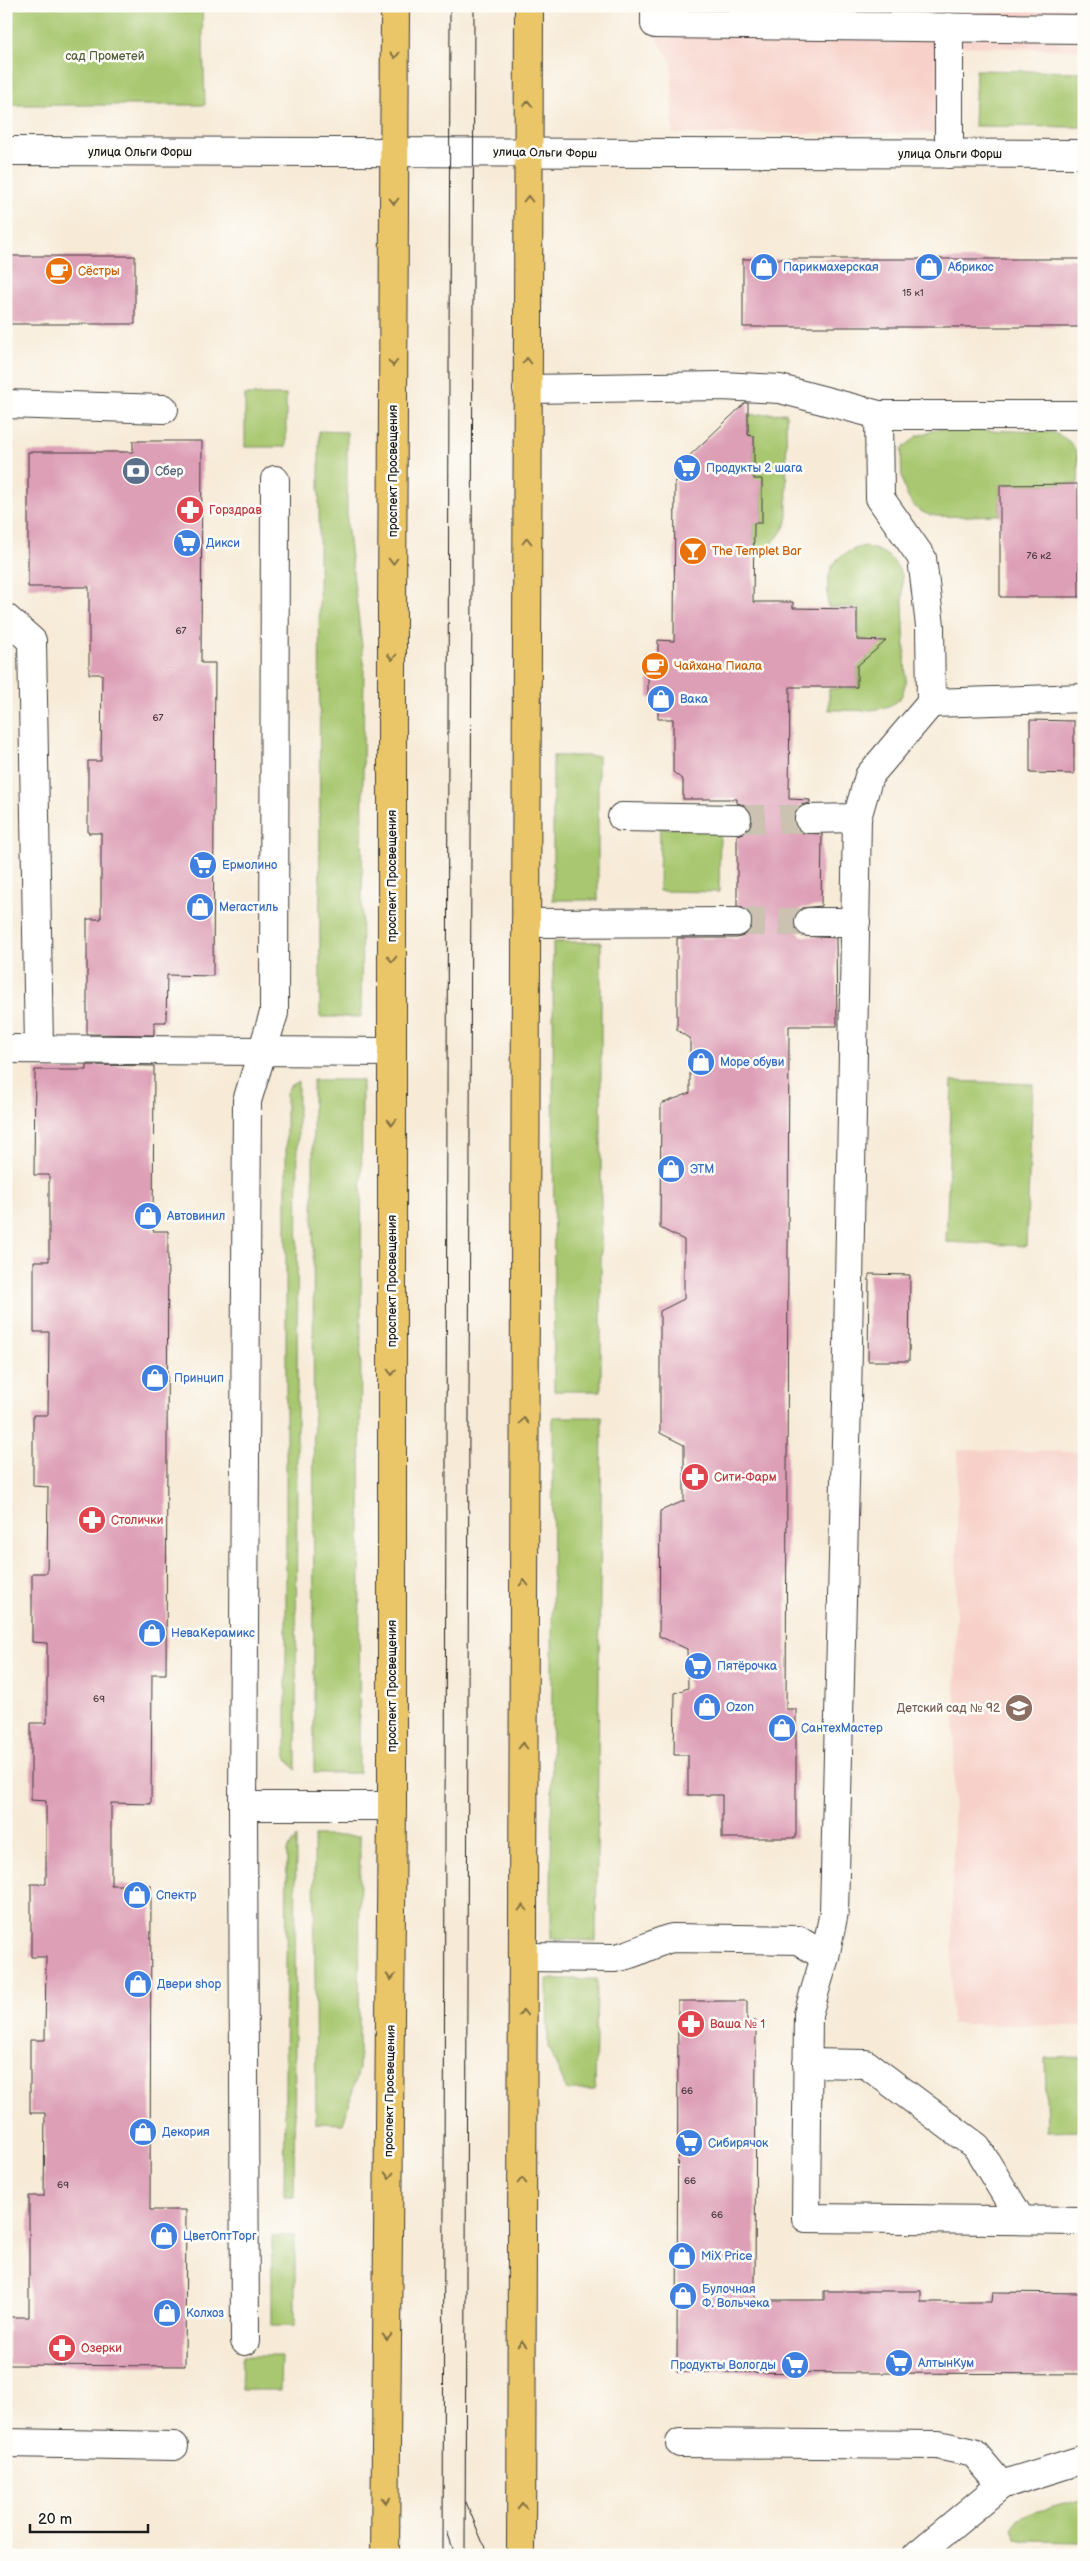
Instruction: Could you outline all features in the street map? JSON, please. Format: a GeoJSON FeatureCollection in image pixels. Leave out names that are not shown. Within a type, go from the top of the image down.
{"type":"FeatureCollection","features":[{"type":"Feature","properties":{"kind":"main road","name":"проспект Просвещения"},"geometry":{"type":"LineString","coordinates":[[385,2555],[392,1806],[395,6]]}},
{"type":"Feature","properties":{"kind":"main road"},"geometry":{"type":"LineString","coordinates":[[521,2555],[529,6]]}},
{"type":"Feature","properties":{"kind":"street"},"geometry":{"type":"LineString","coordinates":[[655,6],[655,24],[1084,29]]}},
{"type":"Feature","properties":{"kind":"street"},"geometry":{"type":"LineString","coordinates":[[949,27],[949,154]]}},
{"type":"Feature","properties":{"kind":"street","name":"улица Ольги Форш"},"geometry":{"type":"LineString","coordinates":[[6,151],[1084,154]]}},
{"type":"Feature","properties":{"kind":"street"},"geometry":{"type":"LineString","coordinates":[[527,389],[722,386],[780,389],[878,415],[1084,415]]}},
{"type":"Feature","properties":{"kind":"street"},"geometry":{"type":"LineString","coordinates":[[6,404],[164,409]]}},
{"type":"Feature","properties":{"kind":"street"},"geometry":{"type":"LineString","coordinates":[[878,415],[880,498],[922,558],[930,626],[930,703],[869,776],[856,818],[856,922],[834,1912],[825,1957],[808,2014],[806,2218],[1084,2221]]}},
{"type":"Feature","properties":{"kind":"street"},"geometry":{"type":"LineString","coordinates":[[245,2341],[243,1806],[247,1101],[274,1013],[275,480]]}},
{"type":"Feature","properties":{"kind":"street"},"geometry":{"type":"LineString","coordinates":[[6,618],[32,641],[39,1048]]}},
{"type":"Feature","properties":{"kind":"street"},"geometry":{"type":"LineString","coordinates":[[930,703],[1084,698]]}},
{"type":"Feature","properties":{"kind":"street"},"geometry":{"type":"LineString","coordinates":[[622,818],[737,819]]}},
{"type":"Feature","properties":{"kind":"street"},"geometry":{"type":"LineString","coordinates":[[809,819],[856,818]]}},
{"type":"Feature","properties":{"kind":"street"},"geometry":{"type":"LineString","coordinates":[[526,923],[737,922]]}},
{"type":"Feature","properties":{"kind":"street"},"geometry":{"type":"LineString","coordinates":[[809,922],[856,922]]}},
{"type":"Feature","properties":{"kind":"street"},"geometry":{"type":"LineString","coordinates":[[6,1049],[392,1052]]}},
{"type":"Feature","properties":{"kind":"street"},"geometry":{"type":"LineString","coordinates":[[243,1806],[392,1806]]}},
{"type":"Feature","properties":{"kind":"street"},"geometry":{"type":"LineString","coordinates":[[523,1957],[626,1957],[658,1941],[672,1938],[798,1940],[825,1957]]}},
{"type":"Feature","properties":{"kind":"street"},"geometry":{"type":"LineString","coordinates":[[808,2064],[866,2064],[977,2148],[1021,2220]]}},
{"type":"Feature","properties":{"kind":"street"},"geometry":{"type":"LineString","coordinates":[[6,2444],[174,2446]]}},
{"type":"Feature","properties":{"kind":"street"},"geometry":{"type":"LineString","coordinates":[[680,2444],[938,2446],[974,2453],[1001,2485]]}},
{"type":"Feature","properties":{"kind":"street"},"geometry":{"type":"LineString","coordinates":[[917,2555],[1001,2485],[1084,2459]]}},
{"type":"Feature","properties":{"kind":"shaded area"},"geometry":{"type":"Polygon","coordinates":[[[637,6],[1084,6],[1084,50],[952,46],[945,133],[673,134],[672,63],[637,6]]]}},
{"type":"Feature","properties":{"kind":"shaded area","name":"Детский сад № 92"},"geometry":{"type":"Polygon","coordinates":[[[958,1450],[1084,1452],[1084,2026],[951,2024],[958,1450]]]}},
{"type":"Feature","properties":{"kind":"green space","name":"сад Прометей"},"geometry":{"type":"Polygon","coordinates":[[[6,6],[202,6],[205,105],[6,105],[6,6]]]}},
{"type":"Feature","properties":{"kind":"green space"},"geometry":{"type":"Polygon","coordinates":[[[976,70],[1084,72],[1084,127],[974,126],[976,70]]]}},
{"type":"Feature","properties":{"kind":"green space"},"geometry":{"type":"Polygon","coordinates":[[[245,395],[286,395],[286,447],[245,447],[245,395]]]}},
{"type":"Feature","properties":{"kind":"green space"},"geometry":{"type":"Polygon","coordinates":[[[786,413],[787,522],[774,541],[754,553],[754,523],[762,523],[762,480],[754,479],[754,436],[748,435],[748,415],[786,413]]]}},
{"type":"Feature","properties":{"kind":"green space"},"geometry":{"type":"Polygon","coordinates":[[[938,429],[1051,432],[1068,440],[1073,445],[1078,458],[1078,484],[1000,485],[1000,515],[930,515],[920,511],[913,505],[904,488],[901,468],[902,449],[917,436],[938,429]]]}},
{"type":"Feature","properties":{"kind":"green space"},"geometry":{"type":"Polygon","coordinates":[[[319,431],[347,432],[347,525],[364,662],[361,1017],[320,1017],[319,431]]]}},
{"type":"Feature","properties":{"kind":"green space"},"geometry":{"type":"Polygon","coordinates":[[[864,546],[887,555],[895,563],[902,575],[906,682],[901,697],[886,707],[867,710],[829,710],[829,689],[858,688],[858,667],[867,659],[867,640],[859,639],[858,607],[828,607],[829,575],[836,561],[843,555],[864,546]]]}},
{"type":"Feature","properties":{"kind":"green space"},"geometry":{"type":"Polygon","coordinates":[[[553,756],[598,756],[598,900],[553,900],[553,756]]]}},
{"type":"Feature","properties":{"kind":"green space"},"geometry":{"type":"Polygon","coordinates":[[[660,828],[720,829],[719,892],[659,891],[660,828]]]}},
{"type":"Feature","properties":{"kind":"green space"},"geometry":{"type":"Polygon","coordinates":[[[553,942],[601,942],[601,1391],[554,1391],[553,942]]]}},
{"type":"Feature","properties":{"kind":"green space"},"geometry":{"type":"Polygon","coordinates":[[[313,1080],[362,1080],[359,1773],[314,1773],[313,1080]]]}},
{"type":"Feature","properties":{"kind":"green space"},"geometry":{"type":"Polygon","coordinates":[[[298,1081],[296,1770],[286,1757],[286,1093],[290,1086],[298,1081]]]}},
{"type":"Feature","properties":{"kind":"green space"},"geometry":{"type":"Polygon","coordinates":[[[952,1081],[1033,1084],[1026,1246],[946,1242],[952,1081]]]}},
{"type":"Feature","properties":{"kind":"green space"},"geometry":{"type":"Polygon","coordinates":[[[553,1417],[602,1417],[596,1941],[551,1939],[553,1417]]]}},
{"type":"Feature","properties":{"kind":"green space"},"geometry":{"type":"Polygon","coordinates":[[[314,1836],[360,1836],[359,2069],[343,2124],[316,2123],[314,1836]]]}},
{"type":"Feature","properties":{"kind":"green space"},"geometry":{"type":"Polygon","coordinates":[[[296,1838],[294,2197],[284,2197],[287,1851],[296,1838]]]}},
{"type":"Feature","properties":{"kind":"green space"},"geometry":{"type":"Polygon","coordinates":[[[547,1979],[597,1979],[595,2090],[567,2090],[548,2047],[547,1979]]]}},
{"type":"Feature","properties":{"kind":"green space"},"geometry":{"type":"Polygon","coordinates":[[[1084,2057],[1084,2130],[1047,2131],[1045,2058],[1084,2057]]]}},
{"type":"Feature","properties":{"kind":"green space"},"geometry":{"type":"Polygon","coordinates":[[[272,2236],[295,2236],[295,2325],[272,2325],[272,2236]]]}},
{"type":"Feature","properties":{"kind":"green space"},"geometry":{"type":"Polygon","coordinates":[[[242,2356],[281,2356],[280,2390],[241,2390],[242,2356]]]}},
{"type":"Feature","properties":{"kind":"green space"},"geometry":{"type":"Polygon","coordinates":[[[1084,2499],[1084,2542],[1026,2541],[1018,2538],[1014,2528],[1018,2519],[1028,2514],[1084,2499]]]}},
{"type":"Feature","properties":{"kind":"building"},"geometry":{"type":"Polygon","coordinates":[[[6,256],[135,256],[135,324],[6,324],[6,256]]]}},
{"type":"Feature","properties":{"kind":"building"},"geometry":{"type":"Polygon","coordinates":[[[743,259],[1084,259],[1084,327],[743,327],[743,259]]]}},
{"type":"Feature","properties":{"kind":"building"},"geometry":{"type":"Polygon","coordinates":[[[745,403],[748,403],[748,435],[754,436],[754,479],[762,479],[762,523],[754,523],[753,602],[793,602],[793,608],[857,609],[857,640],[886,641],[857,666],[857,687],[790,687],[789,799],[810,800],[810,803],[801,805],[796,811],[793,820],[796,827],[802,833],[822,834],[821,906],[802,908],[795,915],[793,922],[796,930],[802,936],[836,938],[837,1026],[789,1026],[786,1709],[796,1709],[796,1838],[722,1838],[722,1795],[688,1795],[688,1755],[674,1755],[675,1693],[688,1688],[687,1649],[659,1636],[660,1511],[684,1501],[684,1445],[660,1433],[660,1311],[684,1299],[684,1240],[660,1228],[661,1104],[690,1093],[690,1039],[677,1030],[677,938],[737,938],[744,936],[750,930],[753,922],[751,915],[745,909],[737,906],[737,835],[744,833],[750,827],[753,819],[750,811],[745,805],[737,803],[737,799],[683,799],[683,780],[673,772],[673,719],[658,719],[658,698],[648,698],[648,658],[658,658],[658,640],[674,641],[675,482],[686,476],[685,460],[745,403]]]}},
{"type":"Feature","properties":{"kind":"building"},"geometry":{"type":"Polygon","coordinates":[[[133,441],[202,441],[201,663],[215,663],[213,976],[167,975],[166,1022],[154,1022],[154,1035],[87,1034],[87,919],[101,919],[101,833],[88,833],[88,761],[101,761],[102,674],[89,674],[89,587],[28,587],[28,452],[133,452],[133,441]]]}},
{"type":"Feature","properties":{"kind":"building"},"geometry":{"type":"Polygon","coordinates":[[[1078,484],[1079,597],[1000,597],[1000,485],[1078,484]]]}},
{"type":"Feature","properties":{"kind":"building"},"geometry":{"type":"Polygon","coordinates":[[[1030,720],[1074,721],[1074,774],[1030,773],[1030,720]]]}},
{"type":"Feature","properties":{"kind":"building"},"geometry":{"type":"Polygon","coordinates":[[[87,1065],[154,1066],[153,1231],[168,1231],[166,1674],[152,1674],[151,1804],[111,1803],[111,1885],[151,1885],[150,2210],[186,2210],[185,2366],[8,2365],[8,2317],[29,2317],[29,2196],[44,2196],[45,2113],[30,2113],[30,2040],[45,2040],[46,1957],[31,1957],[31,1884],[46,1884],[46,1801],[31,1800],[31,1723],[47,1723],[47,1643],[32,1642],[32,1573],[47,1573],[48,1487],[33,1486],[33,1415],[48,1415],[49,1332],[34,1332],[34,1261],[49,1261],[49,1175],[34,1175],[35,1070],[87,1070],[87,1065]]]}},
{"type":"Feature","properties":{"kind":"building"},"geometry":{"type":"Polygon","coordinates":[[[869,1274],[910,1275],[909,1361],[868,1361],[869,1274]]]}},
{"type":"Feature","properties":{"kind":"building"},"geometry":{"type":"Polygon","coordinates":[[[678,2001],[747,2001],[747,2021],[756,2021],[755,2300],[824,2300],[824,2291],[921,2291],[921,2302],[992,2302],[993,2292],[1084,2293],[1084,2374],[677,2372],[678,2001]]]}},
{"type":"Feature","properties":{"kind":"tunnel"},"geometry":{"type":"LineString","coordinates":[[737,819],[809,819]]}},
{"type":"Feature","properties":{"kind":"tunnel"},"geometry":{"type":"LineString","coordinates":[[737,922],[809,922]]}},
{"type":"Feature","properties":{"kind":"tram line"},"geometry":{"type":"LineString","coordinates":[[443,2555],[450,6]]}},
{"type":"Feature","properties":{"kind":"tram line"},"geometry":{"type":"LineString","coordinates":[[465,2555],[474,6]]}},
{"type":"Feature","properties":{"kind":"tram line"},"geometry":{"type":"LineString","coordinates":[[466,2502],[482,2541],[491,2555]]}},
{"type":"Feature","properties":{"kind":"tram line"},"geometry":{"type":"LineString","coordinates":[[447,2531],[455,2555]]}},
{"type":"Feature","properties":{"kind":"place","name":"Парикмахерская"},"geometry":{"type":"Point","coordinates":[764,267]}},
{"type":"Feature","properties":{"kind":"place","name":"Абрикос"},"geometry":{"type":"Point","coordinates":[929,267]}},
{"type":"Feature","properties":{"kind":"place","name":"Сёстры"},"geometry":{"type":"Point","coordinates":[59,271]}},
{"type":"Feature","properties":{"kind":"place","name":"Продукты 2 шага"},"geometry":{"type":"Point","coordinates":[687,468]}},
{"type":"Feature","properties":{"kind":"place","name":"Сбер"},"geometry":{"type":"Point","coordinates":[136,471]}},
{"type":"Feature","properties":{"kind":"place","name":"Горздрав"},"geometry":{"type":"Point","coordinates":[190,510]}},
{"type":"Feature","properties":{"kind":"place","name":"Дикси"},"geometry":{"type":"Point","coordinates":[187,543]}},
{"type":"Feature","properties":{"kind":"place","name":"The Templet Bar"},"geometry":{"type":"Point","coordinates":[693,551]}},
{"type":"Feature","properties":{"kind":"place","name":"Чайхана Пиала"},"geometry":{"type":"Point","coordinates":[655,666]}},
{"type":"Feature","properties":{"kind":"place","name":"Вака"},"geometry":{"type":"Point","coordinates":[661,699]}},
{"type":"Feature","properties":{"kind":"place","name":"Ермолино"},"geometry":{"type":"Point","coordinates":[203,865]}},
{"type":"Feature","properties":{"kind":"place","name":"Мегастиль"},"geometry":{"type":"Point","coordinates":[200,907]}},
{"type":"Feature","properties":{"kind":"place","name":"Море обуви"},"geometry":{"type":"Point","coordinates":[701,1062]}},
{"type":"Feature","properties":{"kind":"place","name":"ЭТМ"},"geometry":{"type":"Point","coordinates":[671,1169]}},
{"type":"Feature","properties":{"kind":"place","name":"Автовинил"},"geometry":{"type":"Point","coordinates":[148,1216]}},
{"type":"Feature","properties":{"kind":"place","name":"Принцип"},"geometry":{"type":"Point","coordinates":[155,1378]}},
{"type":"Feature","properties":{"kind":"place","name":"Сити-Фарм"},"geometry":{"type":"Point","coordinates":[695,1477]}},
{"type":"Feature","properties":{"kind":"place","name":"Столички"},"geometry":{"type":"Point","coordinates":[92,1520]}},
{"type":"Feature","properties":{"kind":"place","name":"НеваКерамикс"},"geometry":{"type":"Point","coordinates":[152,1633]}},
{"type":"Feature","properties":{"kind":"place","name":"Пятёрочка"},"geometry":{"type":"Point","coordinates":[698,1666]}},
{"type":"Feature","properties":{"kind":"place","name":"Ozon"},"geometry":{"type":"Point","coordinates":[707,1707]}},
{"type":"Feature","properties":{"kind":"place","name":"Детский сад № 92"},"geometry":{"type":"Point","coordinates":[1019,1708]}},
{"type":"Feature","properties":{"kind":"place","name":"СантехМастер"},"geometry":{"type":"Point","coordinates":[782,1728]}},
{"type":"Feature","properties":{"kind":"place","name":"Спектр"},"geometry":{"type":"Point","coordinates":[137,1895]}},
{"type":"Feature","properties":{"kind":"place","name":"Двери shop"},"geometry":{"type":"Point","coordinates":[138,1984]}},
{"type":"Feature","properties":{"kind":"place","name":"Ваша № 1"},"geometry":{"type":"Point","coordinates":[691,2024]}},
{"type":"Feature","properties":{"kind":"place","name":"Декория"},"geometry":{"type":"Point","coordinates":[143,2132]}},
{"type":"Feature","properties":{"kind":"place","name":"Сибирячок"},"geometry":{"type":"Point","coordinates":[689,2143]}},
{"type":"Feature","properties":{"kind":"place","name":"ЦветОптТорг"},"geometry":{"type":"Point","coordinates":[164,2236]}},
{"type":"Feature","properties":{"kind":"place","name":"MiX Price"},"geometry":{"type":"Point","coordinates":[682,2256]}},
{"type":"Feature","properties":{"kind":"place","name":"Булочная Ф. Вольчека"},"geometry":{"type":"Point","coordinates":[683,2296]}},
{"type":"Feature","properties":{"kind":"place","name":"Колхоз"},"geometry":{"type":"Point","coordinates":[167,2313]}},
{"type":"Feature","properties":{"kind":"place","name":"Озерки"},"geometry":{"type":"Point","coordinates":[62,2348]}},
{"type":"Feature","properties":{"kind":"place","name":"АлтынКум"},"geometry":{"type":"Point","coordinates":[899,2363]}},
{"type":"Feature","properties":{"kind":"place","name":"Продукты Вологды"},"geometry":{"type":"Point","coordinates":[795,2365]}}]}
